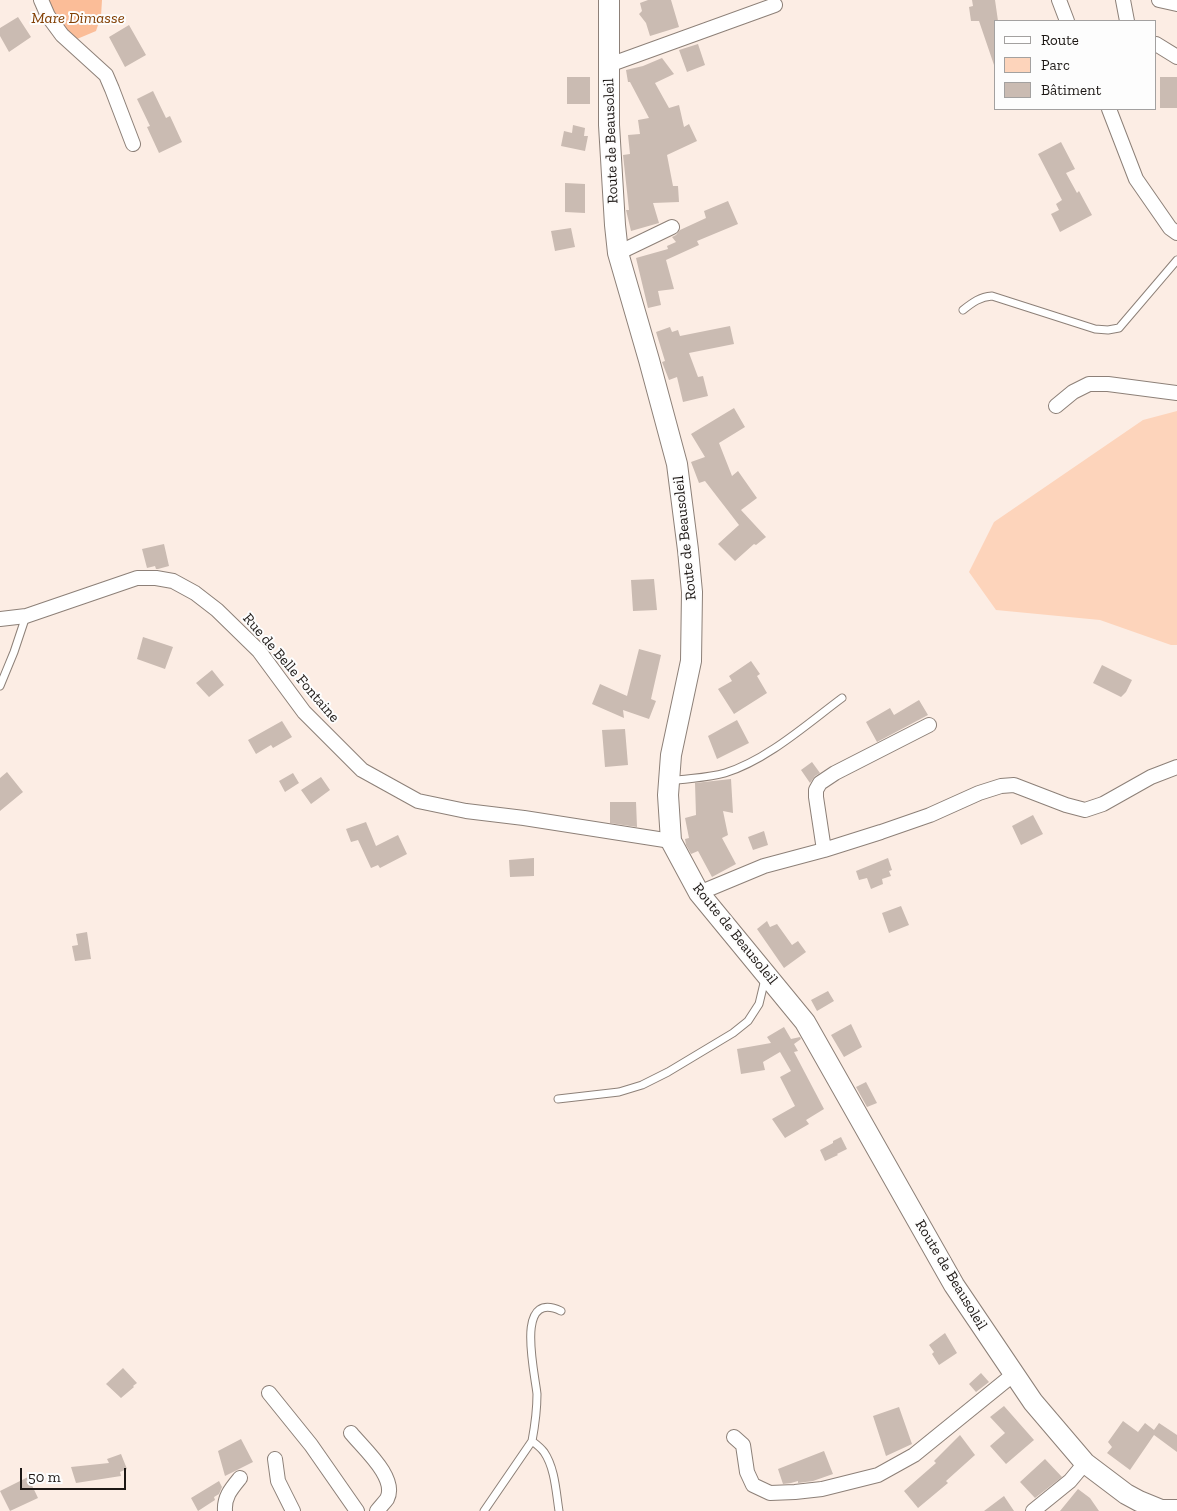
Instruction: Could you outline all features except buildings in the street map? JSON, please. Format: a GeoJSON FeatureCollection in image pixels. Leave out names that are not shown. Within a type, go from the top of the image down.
{"type":"FeatureCollection","features":[{"type":"Feature","properties":{"kind":"street"},"geometry":{"type":"LineString","coordinates":[[41,0],[51,21],[62,36],[106,75],[133,144]]}},
{"type":"Feature","properties":{"kind":"street","name":"Route de Beausoleil"},"geometry":{"type":"LineString","coordinates":[[609,0],[609,134],[614,224],[618,253],[677,464],[692,592],[692,661],[671,755],[668,795],[671,842],[698,893],[805,1022],[954,1285],[1033,1402],[1085,1463],[1126,1494],[1165,1511]]}},
{"type":"Feature","properties":{"kind":"street"},"geometry":{"type":"LineString","coordinates":[[1059,0],[1067,20]]}},
{"type":"Feature","properties":{"kind":"street"},"geometry":{"type":"LineString","coordinates":[[1123,0],[1127,20]]}},
{"type":"Feature","properties":{"kind":"street"},"geometry":{"type":"LineString","coordinates":[[1159,0],[1177,4]]}},
{"type":"Feature","properties":{"kind":"street"},"geometry":{"type":"LineString","coordinates":[[609,64],[776,5]]}},
{"type":"Feature","properties":{"kind":"street"},"geometry":{"type":"LineString","coordinates":[[1157,45],[1177,57]]}},
{"type":"Feature","properties":{"kind":"street"},"geometry":{"type":"LineString","coordinates":[[1109,110],[1136,179],[1170,228],[1177,233]]}},
{"type":"Feature","properties":{"kind":"street"},"geometry":{"type":"LineString","coordinates":[[618,253],[672,227]]}},
{"type":"Feature","properties":{"kind":"street"},"geometry":{"type":"LineString","coordinates":[[1056,406],[1073,392],[1089,384],[1108,384],[1177,393]]}},
{"type":"Feature","properties":{"kind":"street","name":"Rue de Belle Fontaine"},"geometry":{"type":"LineString","coordinates":[[0,619],[26,616],[137,578],[156,578],[173,581],[195,593],[218,610],[258,651],[304,712],[362,770],[418,801],[466,811],[671,842]]}},
{"type":"Feature","properties":{"kind":"street"},"geometry":{"type":"LineString","coordinates":[[824,850],[816,797],[816,790],[820,783],[835,773],[929,725]]}},
{"type":"Feature","properties":{"kind":"street"},"geometry":{"type":"LineString","coordinates":[[698,893],[764,866],[824,850],[930,816],[979,793],[1001,786],[1014,785],[1066,805],[1085,810],[1103,804],[1151,777],[1177,767]]}},
{"type":"Feature","properties":{"kind":"street"},"geometry":{"type":"LineString","coordinates":[[734,1437],[743,1445],[747,1472],[753,1485],[770,1493],[822,1489],[878,1475],[914,1455],[1014,1374]]}},
{"type":"Feature","properties":{"kind":"street"},"geometry":{"type":"LineString","coordinates":[[269,1393],[311,1445],[357,1511]]}},
{"type":"Feature","properties":{"kind":"street"},"geometry":{"type":"LineString","coordinates":[[350,1433],[385,1473],[389,1485],[386,1500],[376,1511]]}},
{"type":"Feature","properties":{"kind":"street"},"geometry":{"type":"LineString","coordinates":[[275,1459],[278,1481],[293,1511]]}},
{"type":"Feature","properties":{"kind":"street"},"geometry":{"type":"LineString","coordinates":[[1033,1511],[1070,1481],[1085,1463]]}},
{"type":"Feature","properties":{"kind":"street"},"geometry":{"type":"LineString","coordinates":[[225,1511],[229,1491],[240,1478]]}},
{"type":"Feature","properties":{"kind":"lane"},"geometry":{"type":"LineString","coordinates":[[963,310],[976,300],[992,296],[1095,329],[1108,330],[1119,328],[1177,260]]}},
{"type":"Feature","properties":{"kind":"lane"},"geometry":{"type":"LineString","coordinates":[[0,686],[26,616]]}},
{"type":"Feature","properties":{"kind":"lane"},"geometry":{"type":"LineString","coordinates":[[669,781],[724,773],[744,766],[767,753],[842,698]]}},
{"type":"Feature","properties":{"kind":"lane"},"geometry":{"type":"LineString","coordinates":[[558,1099],[619,1092],[642,1085],[668,1072],[733,1033],[748,1021],[759,1004],[766,973]]}},
{"type":"Feature","properties":{"kind":"lane"},"geometry":{"type":"LineString","coordinates":[[484,1511],[532,1441],[537,1411],[530,1337],[534,1317],[541,1308],[552,1307],[561,1311]]}},
{"type":"Feature","properties":{"kind":"lane"},"geometry":{"type":"LineString","coordinates":[[532,1441],[543,1451],[548,1461],[559,1511]]}},
{"type":"Feature","properties":{"kind":"green space"},"geometry":{"type":"Polygon","coordinates":[[[1177,411],[1177,645],[1171,645],[1100,620],[996,610],[969,572],[994,522],[1143,420],[1177,411]]]}},
{"type":"Feature","properties":{"kind":"water","name":"Mare Dimasse"},"geometry":{"type":"Polygon","coordinates":[[[48,0],[102,0],[101,16],[96,31],[77,39],[59,30],[48,0]]]}}]}
